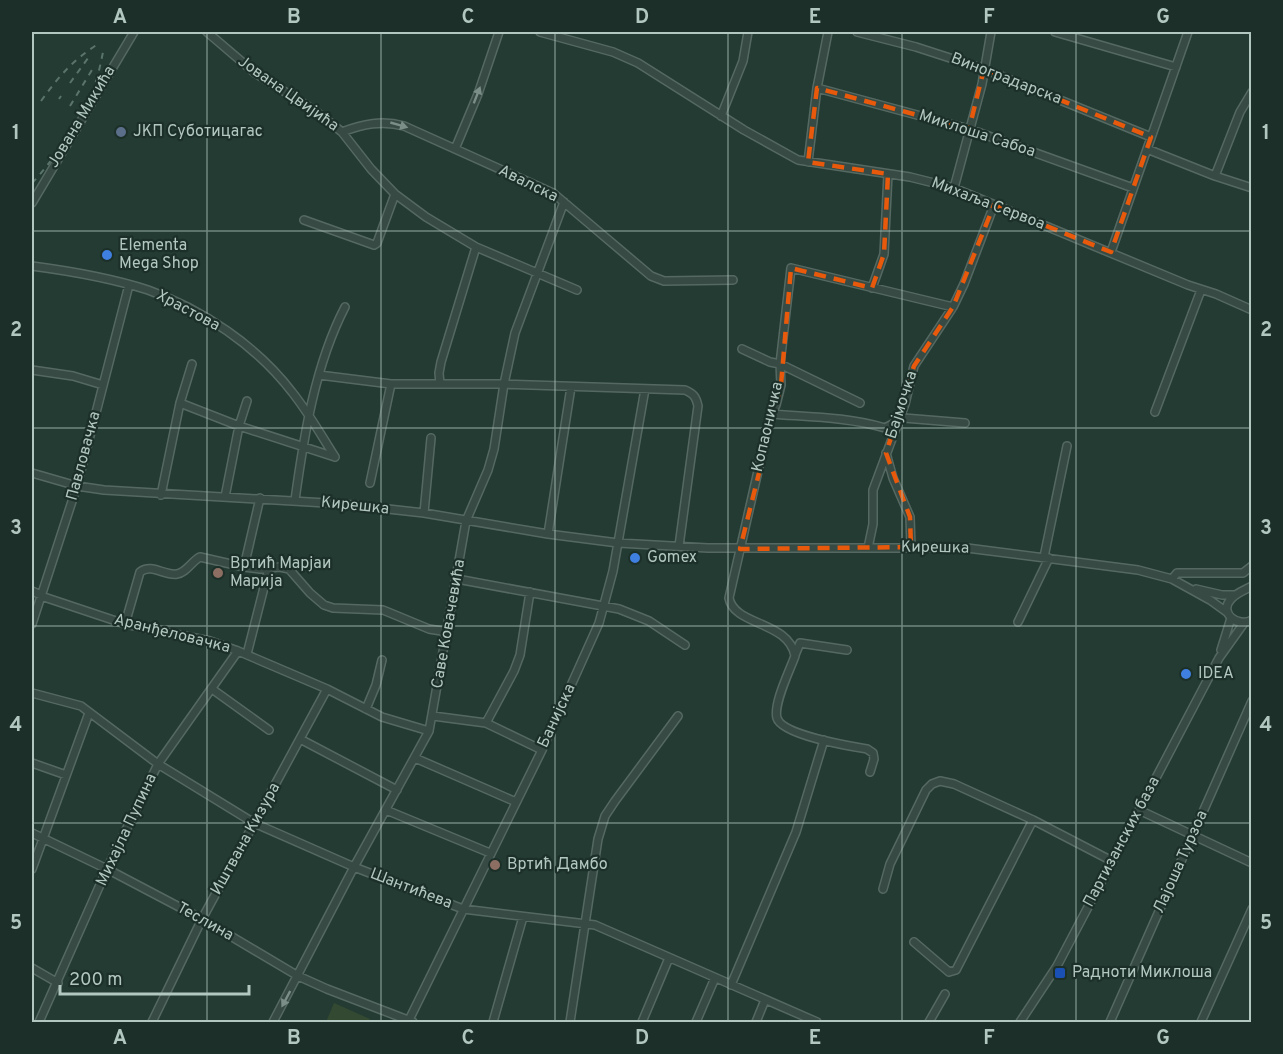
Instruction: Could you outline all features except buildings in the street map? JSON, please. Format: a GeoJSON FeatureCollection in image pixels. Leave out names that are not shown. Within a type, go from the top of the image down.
{"type":"FeatureCollection","features":[{"type":"Feature","properties":{"kind":"street","name":"Јована Микића"},"geometry":{"type":"LineString","coordinates":[[32,203],[134,32]]}},
{"type":"Feature","properties":{"kind":"street","name":"Јована Цвијића"},"geometry":{"type":"LineString","coordinates":[[207,32],[255,73],[315,110],[342,132],[371,169],[395,194],[426,218],[476,247],[577,290]]}},
{"type":"Feature","properties":{"kind":"street"},"geometry":{"type":"LineString","coordinates":[[455,149],[478,94],[499,32]]}},
{"type":"Feature","properties":{"kind":"street","name":"Михаља Сервоа"},"geometry":{"type":"LineString","coordinates":[[540,32],[613,52],[638,63],[784,154],[808,162],[934,182],[954,188],[1251,310]]}},
{"type":"Feature","properties":{"kind":"street"},"geometry":{"type":"LineString","coordinates":[[721,116],[743,61],[748,32]]}},
{"type":"Feature","properties":{"kind":"street"},"geometry":{"type":"LineString","coordinates":[[808,162],[828,32]]}},
{"type":"Feature","properties":{"kind":"street","name":"Виноградарска"},"geometry":{"type":"LineString","coordinates":[[857,32],[916,47],[984,69],[1151,137]]}},
{"type":"Feature","properties":{"kind":"street"},"geometry":{"type":"LineString","coordinates":[[954,188],[991,32]]}},
{"type":"Feature","properties":{"kind":"street"},"geometry":{"type":"LineString","coordinates":[[1055,32],[1176,67]]}},
{"type":"Feature","properties":{"kind":"street"},"geometry":{"type":"LineString","coordinates":[[1111,252],[1188,32]]}},
{"type":"Feature","properties":{"kind":"street","name":"Миклоша Сабоа"},"geometry":{"type":"LineString","coordinates":[[818,88],[969,129],[1133,188]]}},
{"type":"Feature","properties":{"kind":"street"},"geometry":{"type":"LineString","coordinates":[[1215,176],[1240,112],[1251,92]]}},
{"type":"Feature","properties":{"kind":"street","name":"Авалска"},"geometry":{"type":"LineString","coordinates":[[342,132],[378,122],[391,122],[404,126],[553,193],[651,276],[664,281],[733,280]]}},
{"type":"Feature","properties":{"kind":"street"},"geometry":{"type":"LineString","coordinates":[[1147,149],[1251,188]]}},
{"type":"Feature","properties":{"kind":"street"},"geometry":{"type":"LineString","coordinates":[[888,174],[884,254],[872,288],[953,307]]}},
{"type":"Feature","properties":{"kind":"street"},"geometry":{"type":"LineString","coordinates":[[304,220],[374,245],[377,243],[395,194]]}},
{"type":"Feature","properties":{"kind":"street","name":"Саве Ковачевића"},"geometry":{"type":"LineString","coordinates":[[273,1023],[354,867],[429,731],[466,521],[488,470],[494,449],[515,333],[564,202]]}},
{"type":"Feature","properties":{"kind":"street","name":"Бајмочка"},"geometry":{"type":"LineString","coordinates":[[911,547],[910,517],[893,478],[886,453],[899,420],[914,366],[953,307],[994,205]]}},
{"type":"Feature","properties":{"kind":"street"},"geometry":{"type":"LineString","coordinates":[[440,384],[441,362],[476,247]]}},
{"type":"Feature","properties":{"kind":"street","name":"Храстова"},"geometry":{"type":"LineString","coordinates":[[32,266],[103,278],[148,290],[205,318],[238,339],[281,378],[310,417],[335,457],[302,448]]}},
{"type":"Feature","properties":{"kind":"street","name":"Копаоничка"},"geometry":{"type":"LineString","coordinates":[[740,549],[771,414],[781,385],[780,364],[791,268],[872,288]]}},
{"type":"Feature","properties":{"kind":"street","name":"Павловачка"},"geometry":{"type":"LineString","coordinates":[[32,624],[77,486],[129,285]]}},
{"type":"Feature","properties":{"kind":"street"},"geometry":{"type":"LineString","coordinates":[[1155,412],[1201,290]]}},
{"type":"Feature","properties":{"kind":"street"},"geometry":{"type":"LineString","coordinates":[[295,500],[302,448],[319,375],[332,332],[345,307]]}},
{"type":"Feature","properties":{"kind":"street"},"geometry":{"type":"LineString","coordinates":[[742,349],[770,362],[780,364],[860,403]]}},
{"type":"Feature","properties":{"kind":"street"},"geometry":{"type":"LineString","coordinates":[[161,495],[180,403],[192,364]]}},
{"type":"Feature","properties":{"kind":"street"},"geometry":{"type":"LineString","coordinates":[[32,370],[73,376],[103,385]]}},
{"type":"Feature","properties":{"kind":"street"},"geometry":{"type":"LineString","coordinates":[[319,375],[391,384],[504,384],[685,390],[692,393],[697,399],[698,406],[679,546]]}},
{"type":"Feature","properties":{"kind":"street"},"geometry":{"type":"LineString","coordinates":[[370,483],[391,384]]}},
{"type":"Feature","properties":{"kind":"street"},"geometry":{"type":"LineString","coordinates":[[548,534],[571,387]]}},
{"type":"Feature","properties":{"kind":"street","name":"Банијска"},"geometry":{"type":"LineString","coordinates":[[410,1022],[490,853],[542,750],[604,607],[618,543],[645,389]]}},
{"type":"Feature","properties":{"kind":"street"},"geometry":{"type":"LineString","coordinates":[[225,497],[238,426],[247,400]]}},
{"type":"Feature","properties":{"kind":"street"},"geometry":{"type":"LineString","coordinates":[[180,403],[302,448]]}},
{"type":"Feature","properties":{"kind":"street"},"geometry":{"type":"LineString","coordinates":[[771,414],[829,417],[885,428],[904,418],[965,423]]}},
{"type":"Feature","properties":{"kind":"street"},"geometry":{"type":"LineString","coordinates":[[424,513],[431,438]]}},
{"type":"Feature","properties":{"kind":"street"},"geometry":{"type":"LineString","coordinates":[[1018,622],[1047,558],[1067,446]]}},
{"type":"Feature","properties":{"kind":"street"},"geometry":{"type":"LineString","coordinates":[[868,548],[873,524],[873,490],[886,453]]}},
{"type":"Feature","properties":{"kind":"street","name":"Кирешка"},"geometry":{"type":"LineString","coordinates":[[32,473],[77,486],[104,490],[161,495],[295,500],[424,513],[548,534],[618,543],[740,549],[967,548],[1138,570],[1173,579],[1210,600],[1235,621],[1244,623]]}},
{"type":"Feature","properties":{"kind":"street"},"geometry":{"type":"LineString","coordinates":[[244,567],[260,498]]}},
{"type":"Feature","properties":{"kind":"street"},"geometry":{"type":"LineString","coordinates":[[740,549],[729,598],[737,611],[790,641],[847,650]]}},
{"type":"Feature","properties":{"kind":"street"},"geometry":{"type":"LineString","coordinates":[[125,624],[136,579],[140,572],[144,569],[153,569],[180,574],[200,557],[244,567],[289,569],[324,605],[333,608],[383,610],[429,629],[447,632]]}},
{"type":"Feature","properties":{"kind":"street"},"geometry":{"type":"LineString","coordinates":[[1173,579],[1177,573],[1243,573],[1251,566]]}},
{"type":"Feature","properties":{"kind":"street"},"geometry":{"type":"LineString","coordinates":[[247,654],[269,568]]}},
{"type":"Feature","properties":{"kind":"street"},"geometry":{"type":"LineString","coordinates":[[457,579],[634,613],[685,645]]}},
{"type":"Feature","properties":{"kind":"street"},"geometry":{"type":"LineString","coordinates":[[1238,594],[1251,586]]}},
{"type":"Feature","properties":{"kind":"street","name":"Кирешка"},"geometry":{"type":"LineString","coordinates":[[1187,587],[1222,595],[1250,596]]}},
{"type":"Feature","properties":{"kind":"street","name":"Аранђеловачка"},"geometry":{"type":"LineString","coordinates":[[32,591],[125,624],[210,641],[247,654],[327,689],[382,717],[429,731]]}},
{"type":"Feature","properties":{"kind":"street"},"geometry":{"type":"LineString","coordinates":[[486,723],[520,655],[530,592]]}},
{"type":"Feature","properties":{"kind":"street","name":"Партизанских база"},"geometry":{"type":"LineString","coordinates":[[1219,658],[1229,615],[1228,603],[1238,594]]}},
{"type":"Feature","properties":{"kind":"street"},"geometry":{"type":"LineString","coordinates":[[1244,623],[1251,620]]}},
{"type":"Feature","properties":{"kind":"street","name":"Партизанских база"},"geometry":{"type":"LineString","coordinates":[[1020,1023],[1057,966],[1219,658],[1244,623]]}},
{"type":"Feature","properties":{"kind":"street"},"geometry":{"type":"LineString","coordinates":[[790,641],[795,656]]}},
{"type":"Feature","properties":{"kind":"street"},"geometry":{"type":"LineString","coordinates":[[800,644],[777,708],[777,720],[782,726],[824,740],[867,749],[873,753],[874,759],[870,772]]}},
{"type":"Feature","properties":{"kind":"street","name":"Михајла Пупина"},"geometry":{"type":"LineString","coordinates":[[39,1023],[107,869],[158,764],[238,651]]}},
{"type":"Feature","properties":{"kind":"street"},"geometry":{"type":"LineString","coordinates":[[366,709],[376,685],[381,660]]}},
{"type":"Feature","properties":{"kind":"street"},"geometry":{"type":"LineString","coordinates":[[212,689],[269,730]]}},
{"type":"Feature","properties":{"kind":"street","name":"Иштвана Кизура"},"geometry":{"type":"LineString","coordinates":[[152,1023],[202,919],[327,689]]}},
{"type":"Feature","properties":{"kind":"street","name":"Шантићева"},"geometry":{"type":"LineString","coordinates":[[32,693],[81,706],[158,764],[254,823],[354,867],[463,909],[586,923],[608,930],[815,1022]]}},
{"type":"Feature","properties":{"kind":"street","name":"Лајоша Турзоа"},"geometry":{"type":"LineString","coordinates":[[1110,1023],[1251,701]]}},
{"type":"Feature","properties":{"kind":"street"},"geometry":{"type":"LineString","coordinates":[[32,869],[89,713]]}},
{"type":"Feature","properties":{"kind":"street"},"geometry":{"type":"LineString","coordinates":[[433,716],[486,723],[542,750]]}},
{"type":"Feature","properties":{"kind":"street"},"geometry":{"type":"LineString","coordinates":[[570,1023],[598,839],[605,816],[678,716]]}},
{"type":"Feature","properties":{"kind":"street"},"geometry":{"type":"LineString","coordinates":[[300,739],[397,790]]}},
{"type":"Feature","properties":{"kind":"street"},"geometry":{"type":"LineString","coordinates":[[731,984],[796,832],[824,740]]}},
{"type":"Feature","properties":{"kind":"street"},"geometry":{"type":"LineString","coordinates":[[415,758],[516,802]]}},
{"type":"Feature","properties":{"kind":"street"},"geometry":{"type":"LineString","coordinates":[[32,763],[66,775]]}},
{"type":"Feature","properties":{"kind":"street"},"geometry":{"type":"LineString","coordinates":[[883,889],[890,864],[926,790],[932,784],[940,781],[954,784],[1033,820],[1112,861]]}},
{"type":"Feature","properties":{"kind":"street"},"geometry":{"type":"LineString","coordinates":[[386,810],[490,853]]}},
{"type":"Feature","properties":{"kind":"street"},"geometry":{"type":"LineString","coordinates":[[1139,810],[1251,863]]}},
{"type":"Feature","properties":{"kind":"street"},"geometry":{"type":"LineString","coordinates":[[914,942],[949,972],[956,970],[1033,820]]}},
{"type":"Feature","properties":{"kind":"street","name":"Теслина"},"geometry":{"type":"LineString","coordinates":[[32,833],[202,919],[298,976],[327,990],[410,1022]]}},
{"type":"Feature","properties":{"kind":"street"},"geometry":{"type":"LineString","coordinates":[[1202,1023],[1251,909]]}},
{"type":"Feature","properties":{"kind":"street"},"geometry":{"type":"LineString","coordinates":[[493,1023],[523,916]]}},
{"type":"Feature","properties":{"kind":"street"},"geometry":{"type":"LineString","coordinates":[[642,1023],[669,958]]}},
{"type":"Feature","properties":{"kind":"street"},"geometry":{"type":"LineString","coordinates":[[32,968],[58,983]]}},
{"type":"Feature","properties":{"kind":"street"},"geometry":{"type":"LineString","coordinates":[[696,1023],[715,978]]}},
{"type":"Feature","properties":{"kind":"street"},"geometry":{"type":"LineString","coordinates":[[929,1023],[945,994]]}},
{"type":"Feature","properties":{"kind":"street"},"geometry":{"type":"LineString","coordinates":[[756,1023],[765,1000]]}},
{"type":"Feature","properties":{"kind":"highlighted area"},"geometry":{"type":"Polygon","coordinates":[[[984,69],[1151,137],[1111,252],[994,205],[953,307],[914,366],[886,453],[910,517],[911,547],[740,549],[781,385],[791,268],[872,288],[884,254],[888,174],[808,162],[817,88],[969,129],[984,69]]]}},
{"type":"Feature","properties":{"kind":"green space"},"geometry":{"type":"Polygon","coordinates":[[[334,1003],[370,1019],[368,1022],[326,1022],[334,1003]]]}},
{"type":"Feature","properties":{"kind":"railway"},"geometry":{"type":"LineString","coordinates":[[41,101],[67,69],[98,44]]}},
{"type":"Feature","properties":{"kind":"railway"},"geometry":{"type":"LineString","coordinates":[[32,183],[57,153],[87,103],[96,81],[104,47]]}},
{"type":"Feature","properties":{"kind":"railway"},"geometry":{"type":"LineString","coordinates":[[70,83],[91,54]]}},
{"type":"Feature","properties":{"kind":"railway"},"geometry":{"type":"LineString","coordinates":[[70,106],[95,65]]}},
{"type":"Feature","properties":{"kind":"place","name":"ЈКП Суботицагас"},"geometry":{"type":"Point","coordinates":[121,132]}},
{"type":"Feature","properties":{"kind":"place","name":"Elementa Mega Shop"},"geometry":{"type":"Point","coordinates":[107,255]}},
{"type":"Feature","properties":{"kind":"place","name":"Gomex"},"geometry":{"type":"Point","coordinates":[635,558]}},
{"type":"Feature","properties":{"kind":"place","name":"Вртић Марјаи Марија"},"geometry":{"type":"Point","coordinates":[218,573]}},
{"type":"Feature","properties":{"kind":"place","name":"IDEA"},"geometry":{"type":"Point","coordinates":[1186,674]}},
{"type":"Feature","properties":{"kind":"place","name":"Вртић Дамбо"},"geometry":{"type":"Point","coordinates":[495,865]}},
{"type":"Feature","properties":{"kind":"place","name":"Радноти Миклоша"},"geometry":{"type":"Point","coordinates":[1060,973]}}]}
